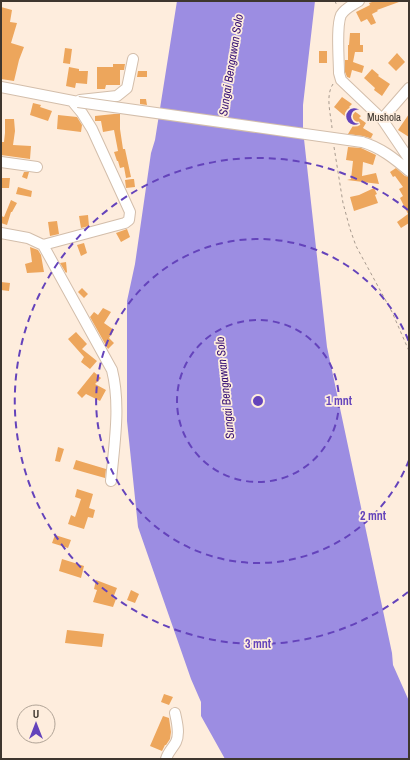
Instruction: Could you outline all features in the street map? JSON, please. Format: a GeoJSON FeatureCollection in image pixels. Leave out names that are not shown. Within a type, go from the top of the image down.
{"type":"FeatureCollection","features":[{"type":"Feature","properties":{"kind":"street"},"geometry":{"type":"LineString","coordinates":[[359,1],[345,10],[341,16],[339,26],[339,73],[341,80],[382,120],[409,160]]}},
{"type":"Feature","properties":{"kind":"street"},"geometry":{"type":"LineString","coordinates":[[75,102],[116,96],[127,88],[133,58]]}},
{"type":"Feature","properties":{"kind":"street"},"geometry":{"type":"LineString","coordinates":[[1,88],[75,102],[362,142],[384,152],[409,171]]}},
{"type":"Feature","properties":{"kind":"street"},"geometry":{"type":"LineString","coordinates":[[382,120],[409,88]]}},
{"type":"Feature","properties":{"kind":"street"},"geometry":{"type":"LineString","coordinates":[[43,245],[125,223],[129,220],[130,216],[130,212],[92,129],[75,102]]}},
{"type":"Feature","properties":{"kind":"street"},"geometry":{"type":"LineString","coordinates":[[1,162],[37,167]]}},
{"type":"Feature","properties":{"kind":"street"},"geometry":{"type":"LineString","coordinates":[[1,233],[28,238],[43,245],[112,370],[115,381],[116,418],[111,481]]}},
{"type":"Feature","properties":{"kind":"street"},"geometry":{"type":"LineString","coordinates":[[166,759],[178,736],[176,713]]}},
{"type":"Feature","properties":{"kind":"path"},"geometry":{"type":"LineString","coordinates":[[332,131],[331,88],[334,84],[341,80]]}},
{"type":"Feature","properties":{"kind":"path"},"geometry":{"type":"LineString","coordinates":[[333,144],[343,204],[356,246],[392,312],[409,351]]}},
{"type":"Feature","properties":{"kind":"water","name":"Sungai Bengawan Solo"},"geometry":{"type":"Polygon","coordinates":[[[177,1],[315,1],[303,105],[303,130],[327,347],[392,653],[393,665],[409,701],[409,759],[225,759],[201,716],[201,702],[191,679],[138,527],[127,421],[127,301],[135,264],[151,153],[155,140],[177,1]]]}},
{"type":"Feature","properties":{"kind":"building"},"geometry":{"type":"Polygon","coordinates":[[[375,1],[399,2],[377,10],[378,11],[372,14],[376,23],[371,25],[367,19],[361,22],[356,12],[370,5],[369,3],[375,1]]]}},
{"type":"Feature","properties":{"kind":"building"},"geometry":{"type":"Polygon","coordinates":[[[1,7],[12,10],[10,22],[17,23],[11,43],[24,47],[14,81],[1,79],[1,7]]]}},
{"type":"Feature","properties":{"kind":"building"},"geometry":{"type":"Polygon","coordinates":[[[350,33],[360,33],[360,45],[363,45],[363,52],[355,52],[353,62],[364,66],[362,73],[352,70],[350,78],[347,77],[345,72],[345,60],[348,60],[350,33]]]}},
{"type":"Feature","properties":{"kind":"building"},"geometry":{"type":"Polygon","coordinates":[[[65,48],[72,49],[70,64],[63,63],[65,48]]]}},
{"type":"Feature","properties":{"kind":"building"},"geometry":{"type":"Polygon","coordinates":[[[319,51],[327,51],[327,63],[319,63],[319,51]]]}},
{"type":"Feature","properties":{"kind":"building"},"geometry":{"type":"Polygon","coordinates":[[[397,53],[405,62],[396,71],[388,63],[397,53]]]}},
{"type":"Feature","properties":{"kind":"building"},"geometry":{"type":"Polygon","coordinates":[[[113,64],[125,64],[124,70],[120,70],[120,85],[106,85],[105,89],[97,89],[97,67],[113,67],[113,64]]]}},
{"type":"Feature","properties":{"kind":"building"},"geometry":{"type":"Polygon","coordinates":[[[69,67],[79,69],[79,71],[88,71],[87,84],[76,83],[75,88],[66,86],[69,67]]]}},
{"type":"Feature","properties":{"kind":"building"},"geometry":{"type":"Polygon","coordinates":[[[372,69],[379,75],[378,76],[390,84],[382,96],[374,90],[375,88],[364,78],[372,69]]]}},
{"type":"Feature","properties":{"kind":"building"},"geometry":{"type":"Polygon","coordinates":[[[138,71],[147,71],[147,77],[137,77],[138,71]]]}},
{"type":"Feature","properties":{"kind":"building"},"geometry":{"type":"Polygon","coordinates":[[[342,97],[352,104],[349,107],[361,116],[359,118],[366,123],[363,128],[373,134],[371,138],[373,139],[348,134],[354,124],[334,107],[342,97]]]}},
{"type":"Feature","properties":{"kind":"building"},"geometry":{"type":"Polygon","coordinates":[[[140,99],[146,99],[147,105],[140,104],[140,99]]]}},
{"type":"Feature","properties":{"kind":"building"},"geometry":{"type":"Polygon","coordinates":[[[33,103],[41,105],[40,107],[52,111],[48,121],[30,115],[33,103]]]}},
{"type":"Feature","properties":{"kind":"building"},"geometry":{"type":"Polygon","coordinates":[[[120,114],[120,129],[123,149],[125,149],[131,177],[126,178],[124,167],[120,168],[117,161],[114,152],[118,151],[114,130],[103,132],[101,121],[95,121],[95,116],[120,114]]]}},
{"type":"Feature","properties":{"kind":"building"},"geometry":{"type":"Polygon","coordinates":[[[409,114],[409,137],[398,130],[409,114]]]}},
{"type":"Feature","properties":{"kind":"building"},"geometry":{"type":"Polygon","coordinates":[[[58,115],[77,117],[82,125],[81,132],[57,129],[58,115]]]}},
{"type":"Feature","properties":{"kind":"building"},"geometry":{"type":"Polygon","coordinates":[[[5,119],[14,119],[15,131],[13,145],[31,146],[30,159],[1,155],[1,142],[4,142],[5,133],[5,119]]]}},
{"type":"Feature","properties":{"kind":"building"},"geometry":{"type":"Polygon","coordinates":[[[348,147],[361,148],[376,155],[373,165],[363,162],[362,176],[376,173],[379,184],[347,180],[351,179],[353,161],[346,160],[348,147]]]}},
{"type":"Feature","properties":{"kind":"building"},"geometry":{"type":"Polygon","coordinates":[[[396,168],[405,176],[409,177],[409,223],[401,228],[397,222],[408,214],[400,198],[403,196],[399,189],[403,187],[390,172],[396,168]]]}},
{"type":"Feature","properties":{"kind":"building"},"geometry":{"type":"Polygon","coordinates":[[[24,172],[29,172],[27,179],[22,177],[24,172]]]}},
{"type":"Feature","properties":{"kind":"building"},"geometry":{"type":"Polygon","coordinates":[[[2,178],[10,178],[9,188],[1,188],[2,178]]]}},
{"type":"Feature","properties":{"kind":"building"},"geometry":{"type":"Polygon","coordinates":[[[134,179],[135,187],[126,188],[125,180],[134,179]]]}},
{"type":"Feature","properties":{"kind":"building"},"geometry":{"type":"Polygon","coordinates":[[[18,187],[32,191],[31,197],[16,194],[18,187]]]}},
{"type":"Feature","properties":{"kind":"building"},"geometry":{"type":"Polygon","coordinates":[[[374,188],[377,194],[375,195],[378,203],[354,211],[350,197],[359,195],[374,188]]]}},
{"type":"Feature","properties":{"kind":"building"},"geometry":{"type":"Polygon","coordinates":[[[11,200],[17,203],[11,212],[7,225],[1,223],[1,216],[4,217],[11,200]]]}},
{"type":"Feature","properties":{"kind":"building"},"geometry":{"type":"Polygon","coordinates":[[[88,215],[89,226],[81,228],[79,216],[88,215]]]}},
{"type":"Feature","properties":{"kind":"building"},"geometry":{"type":"Polygon","coordinates":[[[57,221],[59,234],[50,236],[48,222],[57,221]]]}},
{"type":"Feature","properties":{"kind":"building"},"geometry":{"type":"Polygon","coordinates":[[[127,229],[130,237],[121,242],[116,233],[127,229]]]}},
{"type":"Feature","properties":{"kind":"building"},"geometry":{"type":"Polygon","coordinates":[[[84,243],[87,253],[81,256],[77,245],[84,243]]]}},
{"type":"Feature","properties":{"kind":"building"},"geometry":{"type":"Polygon","coordinates":[[[30,247],[38,250],[41,255],[44,272],[27,273],[25,264],[32,262],[30,247]]]}},
{"type":"Feature","properties":{"kind":"building"},"geometry":{"type":"Polygon","coordinates":[[[66,262],[67,272],[66,273],[60,263],[66,262]]]}},
{"type":"Feature","properties":{"kind":"building"},"geometry":{"type":"Polygon","coordinates":[[[1,282],[10,283],[9,291],[1,290],[1,282]]]}},
{"type":"Feature","properties":{"kind":"building"},"geometry":{"type":"Polygon","coordinates":[[[82,288],[88,294],[84,298],[78,292],[82,288]]]}},
{"type":"Feature","properties":{"kind":"building"},"geometry":{"type":"Polygon","coordinates":[[[103,308],[111,312],[104,323],[114,330],[109,338],[114,343],[108,349],[90,317],[94,312],[98,315],[103,308]]]}},
{"type":"Feature","properties":{"kind":"building"},"geometry":{"type":"Polygon","coordinates":[[[76,332],[87,344],[82,349],[97,361],[90,369],[81,362],[84,357],[68,339],[76,332]]]}},
{"type":"Feature","properties":{"kind":"building"},"geometry":{"type":"Polygon","coordinates":[[[94,372],[101,378],[95,384],[106,390],[100,401],[86,394],[82,398],[77,393],[94,372]]]}},
{"type":"Feature","properties":{"kind":"building"},"geometry":{"type":"Polygon","coordinates":[[[58,447],[64,449],[60,462],[55,461],[58,447]]]}},
{"type":"Feature","properties":{"kind":"building"},"geometry":{"type":"Polygon","coordinates":[[[76,460],[106,469],[105,478],[73,469],[76,460]]]}},
{"type":"Feature","properties":{"kind":"building"},"geometry":{"type":"Polygon","coordinates":[[[77,489],[93,494],[89,508],[95,510],[93,518],[88,517],[84,529],[68,524],[71,515],[75,517],[81,499],[75,497],[77,489]]]}},
{"type":"Feature","properties":{"kind":"building"},"geometry":{"type":"Polygon","coordinates":[[[55,535],[71,540],[68,548],[52,543],[55,535]]]}},
{"type":"Feature","properties":{"kind":"building"},"geometry":{"type":"Polygon","coordinates":[[[62,559],[84,566],[81,578],[59,571],[62,559]]]}},
{"type":"Feature","properties":{"kind":"building"},"geometry":{"type":"Polygon","coordinates":[[[96,580],[117,588],[113,598],[116,599],[113,607],[93,602],[97,590],[94,589],[96,580]]]}},
{"type":"Feature","properties":{"kind":"building"},"geometry":{"type":"Polygon","coordinates":[[[131,590],[139,594],[135,603],[127,600],[131,590]]]}},
{"type":"Feature","properties":{"kind":"building"},"geometry":{"type":"Polygon","coordinates":[[[67,630],[104,634],[102,647],[65,643],[67,630]]]}},
{"type":"Feature","properties":{"kind":"building"},"geometry":{"type":"Polygon","coordinates":[[[164,694],[173,697],[169,705],[161,702],[164,694]]]}},
{"type":"Feature","properties":{"kind":"building"},"geometry":{"type":"Polygon","coordinates":[[[163,716],[169,718],[171,732],[170,739],[162,751],[150,746],[163,716]]]}},
{"type":"Feature","properties":{"kind":"place","name":"Mushola"},"geometry":{"type":"Point","coordinates":[354,117]}}]}
